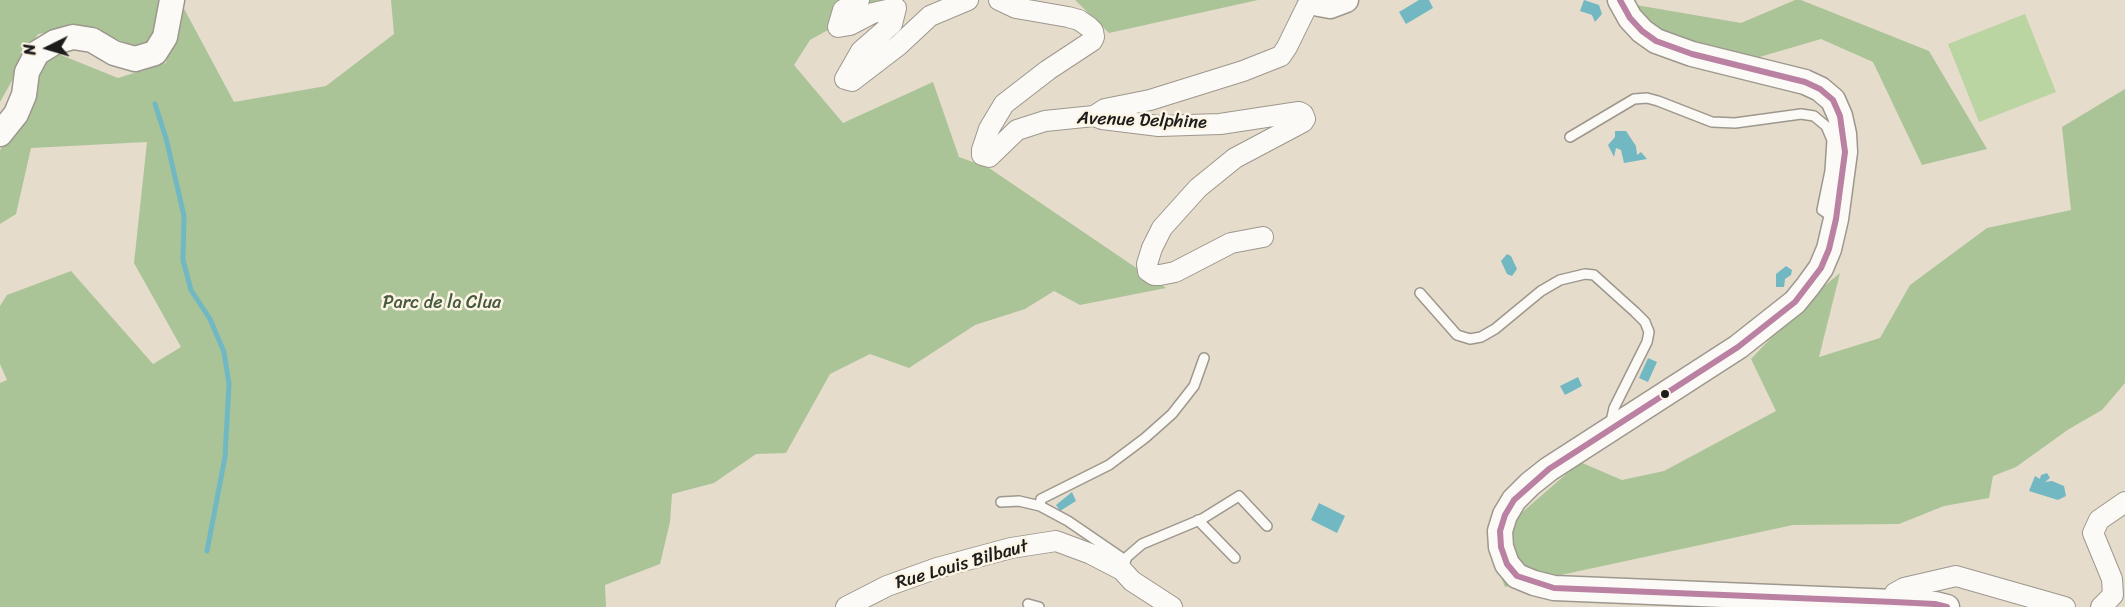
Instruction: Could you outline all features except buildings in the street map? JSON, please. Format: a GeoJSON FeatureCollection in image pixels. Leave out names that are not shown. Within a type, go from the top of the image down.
{"type":"FeatureCollection","features":[{"type":"Feature","properties":{"kind":"street"},"geometry":{"type":"LineString","coordinates":[[0,134],[16,114],[24,95],[27,72],[37,53],[55,42],[73,37],[93,40],[114,53],[135,59],[155,53],[165,37],[172,0]]}},
{"type":"Feature","properties":{"kind":"street"},"geometry":{"type":"LineString","coordinates":[[859,0],[843,10],[838,27],[850,25],[873,14],[896,8],[892,24],[861,51],[845,79],[852,81],[899,45],[930,16],[968,0]]}},
{"type":"Feature","properties":{"kind":"street","name":"Avenue Delphine"},"geometry":{"type":"LineString","coordinates":[[999,0],[1016,8],[1079,20],[1093,31],[1094,37],[1004,104],[989,129],[982,155],[989,157],[1017,130],[1045,121],[1094,116],[1159,126],[1220,124],[1299,112],[1305,119],[1296,127],[1235,158],[1198,188],[1162,228],[1152,248],[1147,264],[1148,271],[1154,275],[1175,272],[1231,243],[1263,237]]}},
{"type":"Feature","properties":{"kind":"street"},"geometry":{"type":"LineString","coordinates":[[1094,116],[1105,110],[1150,100],[1243,71],[1281,56],[1310,0],[1329,6],[1346,0]]}},
{"type":"Feature","properties":{"kind":"street"},"geometry":{"type":"LineString","coordinates":[[1620,0],[1630,18],[1656,41],[1692,54],[1805,82],[1820,89],[1833,100],[1840,116],[1845,152],[1836,219],[1829,249],[1821,268],[1795,302],[1738,347],[1550,469],[1514,500],[1505,515],[1500,531],[1501,547],[1507,564],[1517,576],[1554,588],[1894,602],[1935,604],[1947,607]]}},
{"type":"Feature","properties":{"kind":"street"},"geometry":{"type":"LineString","coordinates":[[2102,607],[2113,595],[2112,579],[2093,533],[2099,520],[2125,502]]}},
{"type":"Feature","properties":{"kind":"street","name":"Rue Louis Bilbaut"},"geometry":{"type":"LineString","coordinates":[[846,607],[887,586],[937,568],[1011,548],[1056,541],[1124,565],[1132,581],[1172,607]]}},
{"type":"Feature","properties":{"kind":"street"},"geometry":{"type":"LineString","coordinates":[[1894,602],[1895,593],[1904,588],[1956,576],[2065,607]]}},
{"type":"Feature","properties":{"kind":"lane"},"geometry":{"type":"LineString","coordinates":[[1570,137],[1634,99],[1647,98],[1658,101],[1712,122],[1735,123],[1801,114],[1814,116],[1826,126],[1832,140],[1830,171],[1822,210],[1836,219]]}},
{"type":"Feature","properties":{"kind":"lane"},"geometry":{"type":"LineString","coordinates":[[1419,292],[1457,335],[1470,339],[1481,337],[1495,329],[1541,291],[1560,280],[1585,274],[1594,275],[1621,297],[1640,317],[1649,332],[1647,342],[1614,408],[1612,417],[1616,426]]}},
{"type":"Feature","properties":{"kind":"lane"},"geometry":{"type":"LineString","coordinates":[[1040,506],[1041,500],[1050,494],[1109,465],[1172,414],[1194,386],[1204,358]]}},
{"type":"Feature","properties":{"kind":"lane"},"geometry":{"type":"LineString","coordinates":[[1001,502],[1019,501],[1040,506],[1068,520],[1124,565],[1127,557],[1142,544],[1198,520],[1239,496],[1267,526]]}},
{"type":"Feature","properties":{"kind":"lane"},"geometry":{"type":"LineString","coordinates":[[1198,520],[1235,558]]}},
{"type":"Feature","properties":{"kind":"lane"},"geometry":{"type":"LineString","coordinates":[[1028,604],[1039,607]]}},
{"type":"Feature","properties":{"kind":"green space"},"geometry":{"type":"Polygon","coordinates":[[[0,0],[162,0],[159,33],[139,48],[86,27],[38,34],[0,102],[0,0]]]}},
{"type":"Feature","properties":{"kind":"green space","name":"Parc de la Clua"},"geometry":{"type":"Polygon","coordinates":[[[391,0],[882,0],[810,40],[794,65],[843,123],[933,82],[959,157],[989,168],[1166,288],[1080,305],[1054,291],[1025,309],[975,325],[909,368],[870,354],[830,374],[786,453],[756,454],[714,483],[672,494],[670,522],[660,564],[605,585],[606,607],[0,607],[0,383],[7,380],[0,364],[0,306],[7,295],[71,271],[153,364],[181,347],[134,263],[147,142],[31,148],[16,214],[0,224],[0,150],[29,115],[39,65],[56,53],[118,78],[166,63],[181,3],[234,102],[326,86],[394,34],[391,0]]]}},
{"type":"Feature","properties":{"kind":"green space"},"geometry":{"type":"Polygon","coordinates":[[[1075,0],[1258,0],[1109,33],[1075,0]]]}},
{"type":"Feature","properties":{"kind":"green space"},"geometry":{"type":"Polygon","coordinates":[[[1795,0],[1801,0],[1929,51],[1987,149],[1922,165],[1873,62],[1821,39],[1746,61],[1655,37],[1636,5],[1741,23],[1795,0]]]}},
{"type":"Feature","properties":{"kind":"green space"},"geometry":{"type":"Polygon","coordinates":[[[2025,14],[2056,92],[1979,122],[1948,44],[2025,14]]]}},
{"type":"Feature","properties":{"kind":"green space"},"geometry":{"type":"Polygon","coordinates":[[[2125,89],[2125,383],[2102,410],[2069,429],[2016,467],[1993,476],[1989,498],[1944,506],[1899,524],[1793,525],[1505,587],[1488,542],[1580,462],[1622,480],[1664,471],[1776,411],[1751,359],[1804,303],[1840,273],[1819,357],[1880,338],[1910,285],[1987,228],[2071,210],[2062,127],[2125,89]]]}},
{"type":"Feature","properties":{"kind":"water"},"geometry":{"type":"Polygon","coordinates":[[[1419,0],[1429,0],[1433,8],[1406,24],[1399,12],[1419,0]]]}},
{"type":"Feature","properties":{"kind":"water"},"geometry":{"type":"Polygon","coordinates":[[[1584,0],[1599,5],[1602,14],[1595,22],[1592,15],[1580,11],[1584,0]]]}},
{"type":"Feature","properties":{"kind":"water"},"geometry":{"type":"Polygon","coordinates":[[[1615,131],[1626,131],[1636,146],[1637,155],[1641,152],[1647,159],[1624,163],[1621,150],[1616,148],[1614,157],[1608,145],[1615,137],[1615,131]]]}},
{"type":"Feature","properties":{"kind":"water"},"geometry":{"type":"Polygon","coordinates":[[[1507,254],[1511,256],[1517,269],[1512,276],[1507,274],[1501,261],[1507,254]]]}},
{"type":"Feature","properties":{"kind":"water"},"geometry":{"type":"Polygon","coordinates":[[[1786,266],[1792,270],[1791,275],[1785,279],[1784,287],[1776,287],[1776,274],[1786,266]]]}},
{"type":"Feature","properties":{"kind":"water"},"geometry":{"type":"Polygon","coordinates":[[[1648,358],[1657,362],[1648,382],[1639,378],[1648,358]]]}},
{"type":"Feature","properties":{"kind":"water"},"geometry":{"type":"Polygon","coordinates":[[[1578,377],[1582,386],[1565,395],[1560,386],[1578,377]]]}},
{"type":"Feature","properties":{"kind":"water"},"geometry":{"type":"Polygon","coordinates":[[[2047,473],[2050,478],[2045,482],[2052,481],[2064,486],[2066,496],[2058,500],[2029,491],[2035,476],[2040,479],[2041,475],[2047,473]]]}},
{"type":"Feature","properties":{"kind":"water"},"geometry":{"type":"Polygon","coordinates":[[[1072,492],[1076,501],[1060,511],[1056,505],[1072,492]]]}},
{"type":"Feature","properties":{"kind":"water"},"geometry":{"type":"Polygon","coordinates":[[[1319,503],[1345,516],[1337,533],[1311,520],[1319,503]]]}},
{"type":"Feature","properties":{"kind":"waterway"},"geometry":{"type":"LineString","coordinates":[[155,104],[166,138],[184,216],[183,260],[191,290],[210,319],[224,352],[229,384],[225,457],[207,551]]}},
{"type":"Feature","properties":{"kind":"transit line"},"geometry":{"type":"LineString","coordinates":[[1620,0],[1630,18],[1656,41],[1692,54],[1805,82],[1820,89],[1833,100],[1840,116],[1845,152],[1836,219],[1829,249],[1821,268],[1795,302],[1738,347],[1549,469],[1514,500],[1505,515],[1500,531],[1501,547],[1507,564],[1517,576],[1554,588],[1894,602],[1935,604],[1947,607]]}}]}
